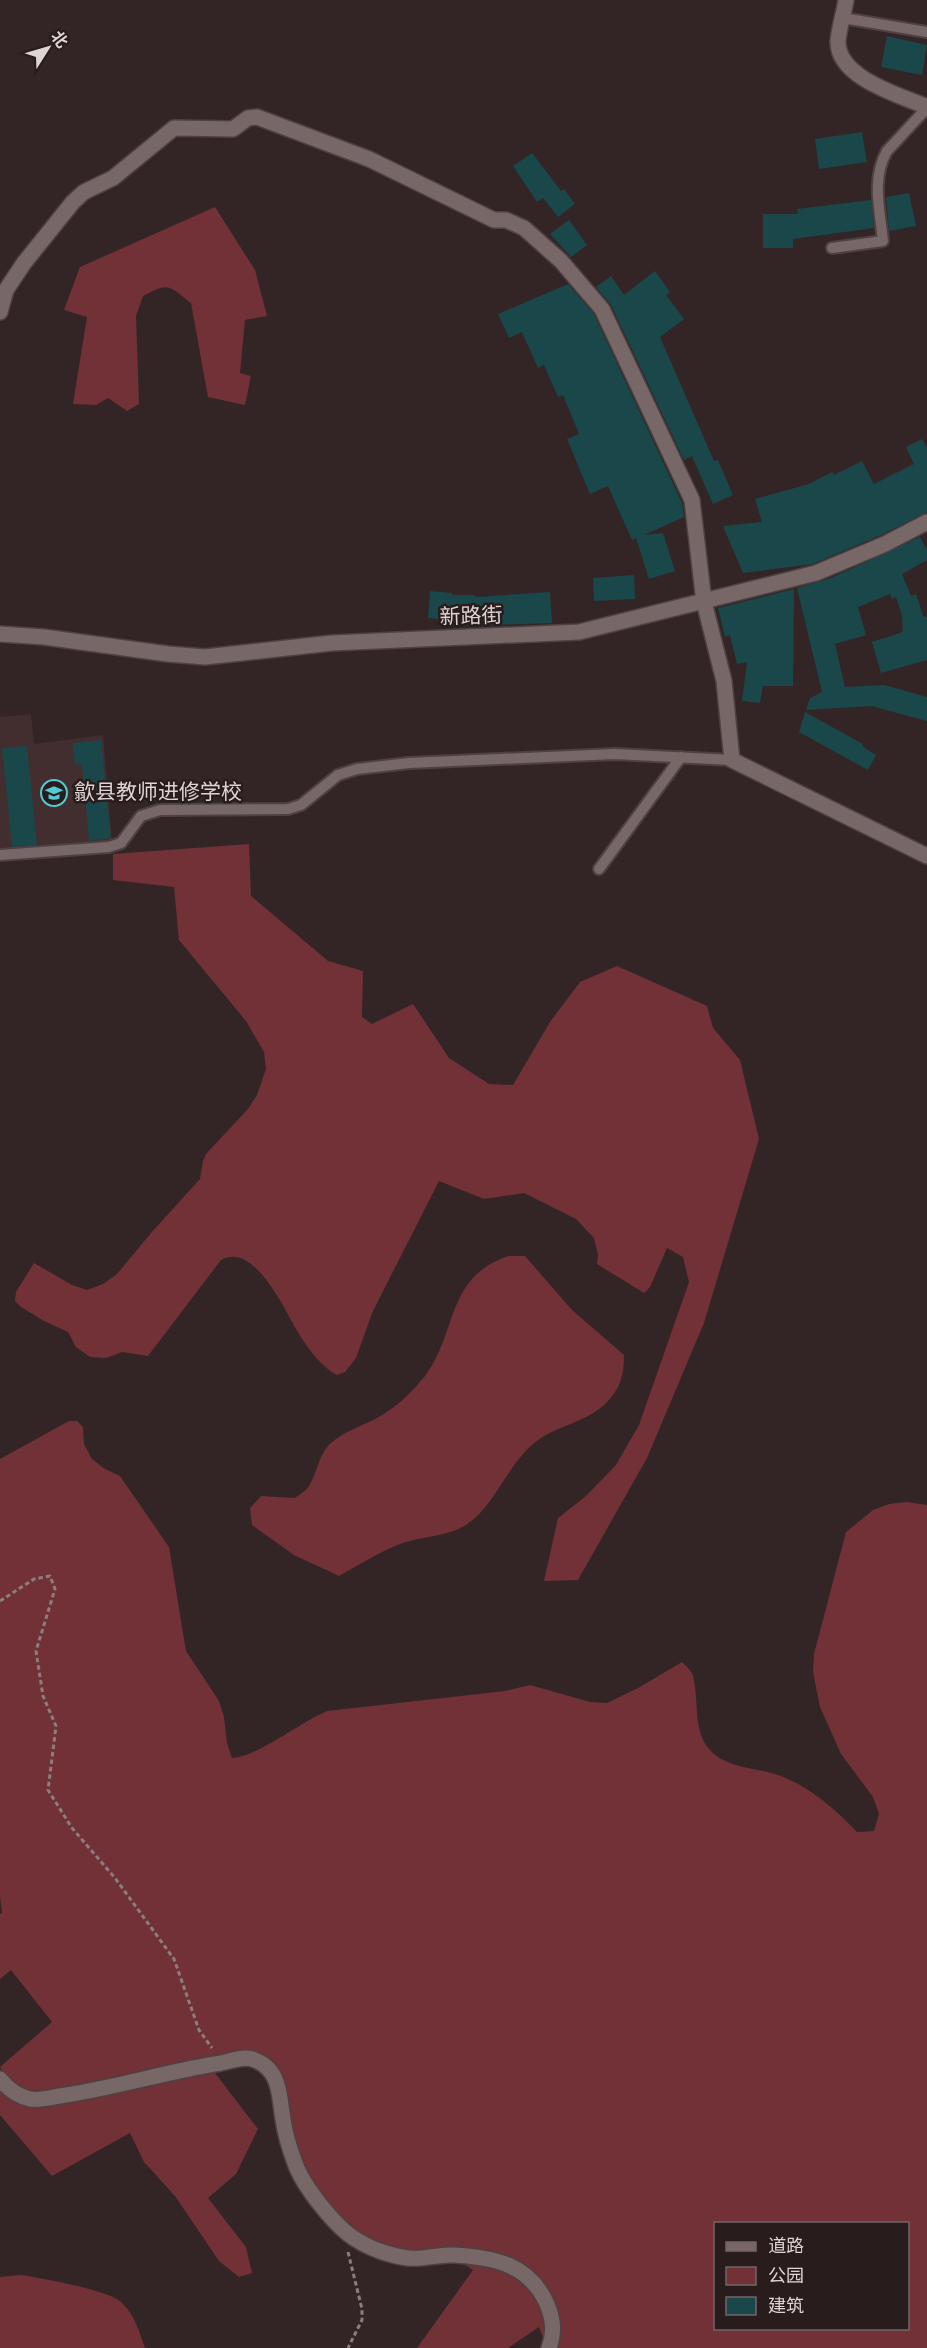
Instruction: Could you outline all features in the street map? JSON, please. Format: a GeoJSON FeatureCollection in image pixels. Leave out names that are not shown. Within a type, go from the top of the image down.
{"type":"FeatureCollection","features":[{"type":"Feature","properties":{"kind":"street"},"geometry":{"type":"LineString","coordinates":[[846,0],[838,42],[843,58],[850,69],[863,79],[927,107]]}},
{"type":"Feature","properties":{"kind":"street"},"geometry":{"type":"LineString","coordinates":[[0,312],[6,290],[24,263],[73,201],[84,192],[113,178],[174,128],[233,129],[248,118],[257,117],[369,159],[494,220],[506,220],[519,224],[561,261],[602,309],[692,500],[704,602],[724,681],[732,760],[927,856]]}},
{"type":"Feature","properties":{"kind":"street","name":"新路街"},"geometry":{"type":"LineString","coordinates":[[0,634],[44,637],[206,657],[332,643],[579,632],[816,573],[927,522]]}},
{"type":"Feature","properties":{"kind":"street"},"geometry":{"type":"LineString","coordinates":[[0,2079],[11,2091],[36,2099],[94,2091],[202,2065],[242,2058],[255,2060],[276,2078],[283,2121],[296,2165],[332,2219],[350,2236],[389,2254],[408,2258],[452,2255],[500,2261],[512,2266],[528,2277],[541,2292],[554,2327],[549,2348]]}},
{"type":"Feature","properties":{"kind":"lane"},"geometry":{"type":"LineString","coordinates":[[843,18],[927,32]]}},
{"type":"Feature","properties":{"kind":"lane"},"geometry":{"type":"LineString","coordinates":[[832,248],[883,242],[876,176],[882,159],[927,107]]}},
{"type":"Feature","properties":{"kind":"lane"},"geometry":{"type":"LineString","coordinates":[[0,855],[109,847],[121,843],[135,820],[160,810],[288,809],[301,805],[332,778],[357,769],[451,760],[615,754],[732,760]]}},
{"type":"Feature","properties":{"kind":"lane"},"geometry":{"type":"LineString","coordinates":[[600,869],[681,758]]}},
{"type":"Feature","properties":{"kind":"path"},"geometry":{"type":"LineString","coordinates":[[0,1601],[34,1579],[50,1576],[55,1589],[36,1651],[43,1696],[56,1726],[48,1790],[72,1828],[115,1878],[174,1959],[199,2030],[223,2062]]}},
{"type":"Feature","properties":{"kind":"path"},"geometry":{"type":"LineString","coordinates":[[348,2348],[362,2320],[362,2309],[348,2256],[347,2244],[350,2236]]}},
{"type":"Feature","properties":{"kind":"shaded area","name":"歙县教师进修学校"},"geometry":{"type":"Polygon","coordinates":[[[31,714],[34,744],[103,735],[112,843],[0,852],[0,717],[31,714]]]}},
{"type":"Feature","properties":{"kind":"green space"},"geometry":{"type":"Polygon","coordinates":[[[215,207],[255,270],[267,316],[245,320],[240,373],[251,376],[245,405],[208,397],[191,303],[173,289],[164,287],[143,296],[136,316],[139,404],[127,411],[108,398],[96,405],[73,404],[87,317],[64,310],[80,267],[215,207]]]}},
{"type":"Feature","properties":{"kind":"green space"},"geometry":{"type":"Polygon","coordinates":[[[249,844],[251,896],[328,961],[363,971],[362,1017],[372,1024],[413,1004],[449,1058],[489,1084],[513,1085],[550,1022],[580,982],[617,966],[707,1006],[713,1028],[740,1060],[759,1139],[704,1323],[647,1458],[578,1580],[544,1581],[558,1518],[586,1496],[616,1465],[639,1425],[689,1282],[683,1257],[667,1248],[650,1287],[644,1293],[597,1264],[598,1255],[594,1238],[576,1219],[524,1193],[484,1199],[439,1181],[373,1311],[356,1358],[345,1372],[337,1375],[319,1361],[309,1349],[275,1293],[256,1268],[245,1260],[233,1257],[221,1260],[148,1356],[122,1352],[106,1358],[90,1357],[76,1347],[68,1332],[44,1321],[15,1301],[16,1292],[34,1263],[72,1285],[87,1290],[103,1284],[117,1274],[200,1179],[206,1154],[248,1109],[257,1095],[266,1069],[264,1052],[246,1021],[179,940],[174,887],[113,880],[113,854],[249,844]]]}},
{"type":"Feature","properties":{"kind":"green space"},"geometry":{"type":"Polygon","coordinates":[[[508,1256],[525,1256],[572,1310],[624,1355],[621,1380],[608,1401],[591,1414],[551,1432],[533,1444],[516,1463],[485,1508],[466,1525],[450,1532],[400,1544],[339,1576],[294,1555],[252,1525],[250,1508],[261,1496],[295,1498],[309,1486],[324,1452],[332,1442],[384,1414],[414,1388],[425,1376],[435,1359],[463,1292],[473,1278],[488,1266],[508,1256]]]}},
{"type":"Feature","properties":{"kind":"green space"},"geometry":{"type":"Polygon","coordinates":[[[69,1421],[77,1421],[83,1427],[84,1444],[92,1459],[105,1469],[120,1476],[169,1547],[186,1651],[219,1701],[232,1758],[253,1752],[327,1711],[505,1691],[530,1685],[590,1702],[607,1703],[682,1662],[692,1674],[702,1737],[714,1754],[728,1762],[775,1774],[798,1784],[839,1814],[857,1832],[874,1831],[879,1814],[873,1797],[841,1754],[820,1707],[813,1672],[814,1654],[846,1532],[873,1510],[889,1504],[907,1502],[927,1505],[927,2348],[543,2348],[545,2342],[539,2327],[508,2348],[417,2348],[473,2270],[457,2260],[388,2247],[374,2241],[350,2226],[329,2206],[311,2179],[296,2145],[285,2084],[270,2063],[182,2064],[48,2092],[22,2090],[8,2081],[0,2067],[52,2022],[11,1970],[0,1979],[0,1914],[2,1913],[0,1897],[0,1459],[69,1421]]]}},
{"type":"Feature","properties":{"kind":"green space"},"geometry":{"type":"Polygon","coordinates":[[[212,2069],[258,2129],[236,2174],[208,2198],[246,2247],[252,2273],[239,2277],[219,2261],[175,2196],[144,2162],[130,2133],[52,2176],[0,2115],[0,2088],[21,2105],[45,2107],[212,2069]]]}},
{"type":"Feature","properties":{"kind":"green space"},"geometry":{"type":"Polygon","coordinates":[[[21,2275],[74,2285],[103,2293],[121,2302],[130,2312],[145,2348],[0,2348],[0,2277],[21,2275]]]}},
{"type":"Feature","properties":{"kind":"building"},"geometry":{"type":"Polygon","coordinates":[[[887,36],[927,45],[922,75],[881,67],[887,36]]]}},
{"type":"Feature","properties":{"kind":"building"},"geometry":{"type":"Polygon","coordinates":[[[862,132],[867,162],[819,169],[815,139],[862,132]]]}},
{"type":"Feature","properties":{"kind":"building"},"geometry":{"type":"Polygon","coordinates":[[[532,153],[561,191],[564,189],[575,204],[558,217],[543,198],[537,202],[513,166],[532,153]]]}},
{"type":"Feature","properties":{"kind":"building"},"geometry":{"type":"Polygon","coordinates":[[[909,193],[916,226],[889,231],[886,197],[909,193]]]}},
{"type":"Feature","properties":{"kind":"building"},"geometry":{"type":"Polygon","coordinates":[[[871,200],[874,228],[793,239],[793,248],[763,248],[763,214],[798,214],[797,209],[871,200]]]}},
{"type":"Feature","properties":{"kind":"building"},"geometry":{"type":"Polygon","coordinates":[[[569,220],[587,245],[571,257],[550,234],[569,220]]]}},
{"type":"Feature","properties":{"kind":"building"},"geometry":{"type":"Polygon","coordinates":[[[655,271],[670,292],[666,295],[684,319],[660,337],[714,461],[718,460],[733,495],[713,504],[692,456],[684,460],[611,305],[596,287],[611,276],[624,295],[655,271]]]}},
{"type":"Feature","properties":{"kind":"building"},"geometry":{"type":"Polygon","coordinates":[[[568,284],[594,314],[682,503],[684,517],[644,535],[663,533],[675,571],[649,579],[636,538],[632,540],[608,486],[590,494],[567,439],[579,434],[563,395],[558,397],[544,365],[538,368],[522,332],[509,338],[498,314],[568,284]]]}},
{"type":"Feature","properties":{"kind":"building"},"geometry":{"type":"Polygon","coordinates":[[[922,439],[927,448],[927,512],[881,535],[813,564],[743,573],[723,526],[762,522],[755,499],[809,484],[832,472],[834,475],[862,461],[874,484],[914,464],[906,447],[922,439]]]}},
{"type":"Feature","properties":{"kind":"building"},"geometry":{"type":"Polygon","coordinates":[[[920,537],[927,550],[927,560],[902,574],[911,596],[916,594],[923,616],[927,617],[927,660],[881,673],[872,642],[903,632],[902,616],[896,597],[892,599],[890,594],[858,607],[866,635],[835,644],[845,687],[884,685],[927,697],[927,721],[871,706],[806,710],[810,698],[822,692],[797,588],[831,578],[920,537]]]}},
{"type":"Feature","properties":{"kind":"building"},"geometry":{"type":"Polygon","coordinates":[[[634,575],[635,599],[594,601],[593,578],[634,575]]]}},
{"type":"Feature","properties":{"kind":"building"},"geometry":{"type":"Polygon","coordinates":[[[794,589],[793,686],[763,686],[760,703],[742,701],[747,662],[737,664],[730,635],[725,637],[718,608],[794,589]]]}},
{"type":"Feature","properties":{"kind":"building"},"geometry":{"type":"Polygon","coordinates":[[[430,591],[452,593],[452,595],[475,595],[475,597],[550,592],[552,623],[459,626],[459,621],[428,618],[430,591]]]}},
{"type":"Feature","properties":{"kind":"building"},"geometry":{"type":"Polygon","coordinates":[[[805,712],[863,744],[862,746],[876,755],[868,770],[799,732],[805,712]]]}},
{"type":"Feature","properties":{"kind":"building"},"geometry":{"type":"Polygon","coordinates":[[[101,740],[111,838],[89,841],[82,764],[75,765],[73,743],[101,740]]]}},
{"type":"Feature","properties":{"kind":"building"},"geometry":{"type":"Polygon","coordinates":[[[27,746],[37,845],[12,847],[2,748],[27,746]]]}},
{"type":"Feature","properties":{"kind":"place","name":"歙县教师进修学校"},"geometry":{"type":"Point","coordinates":[54,793]}}]}
